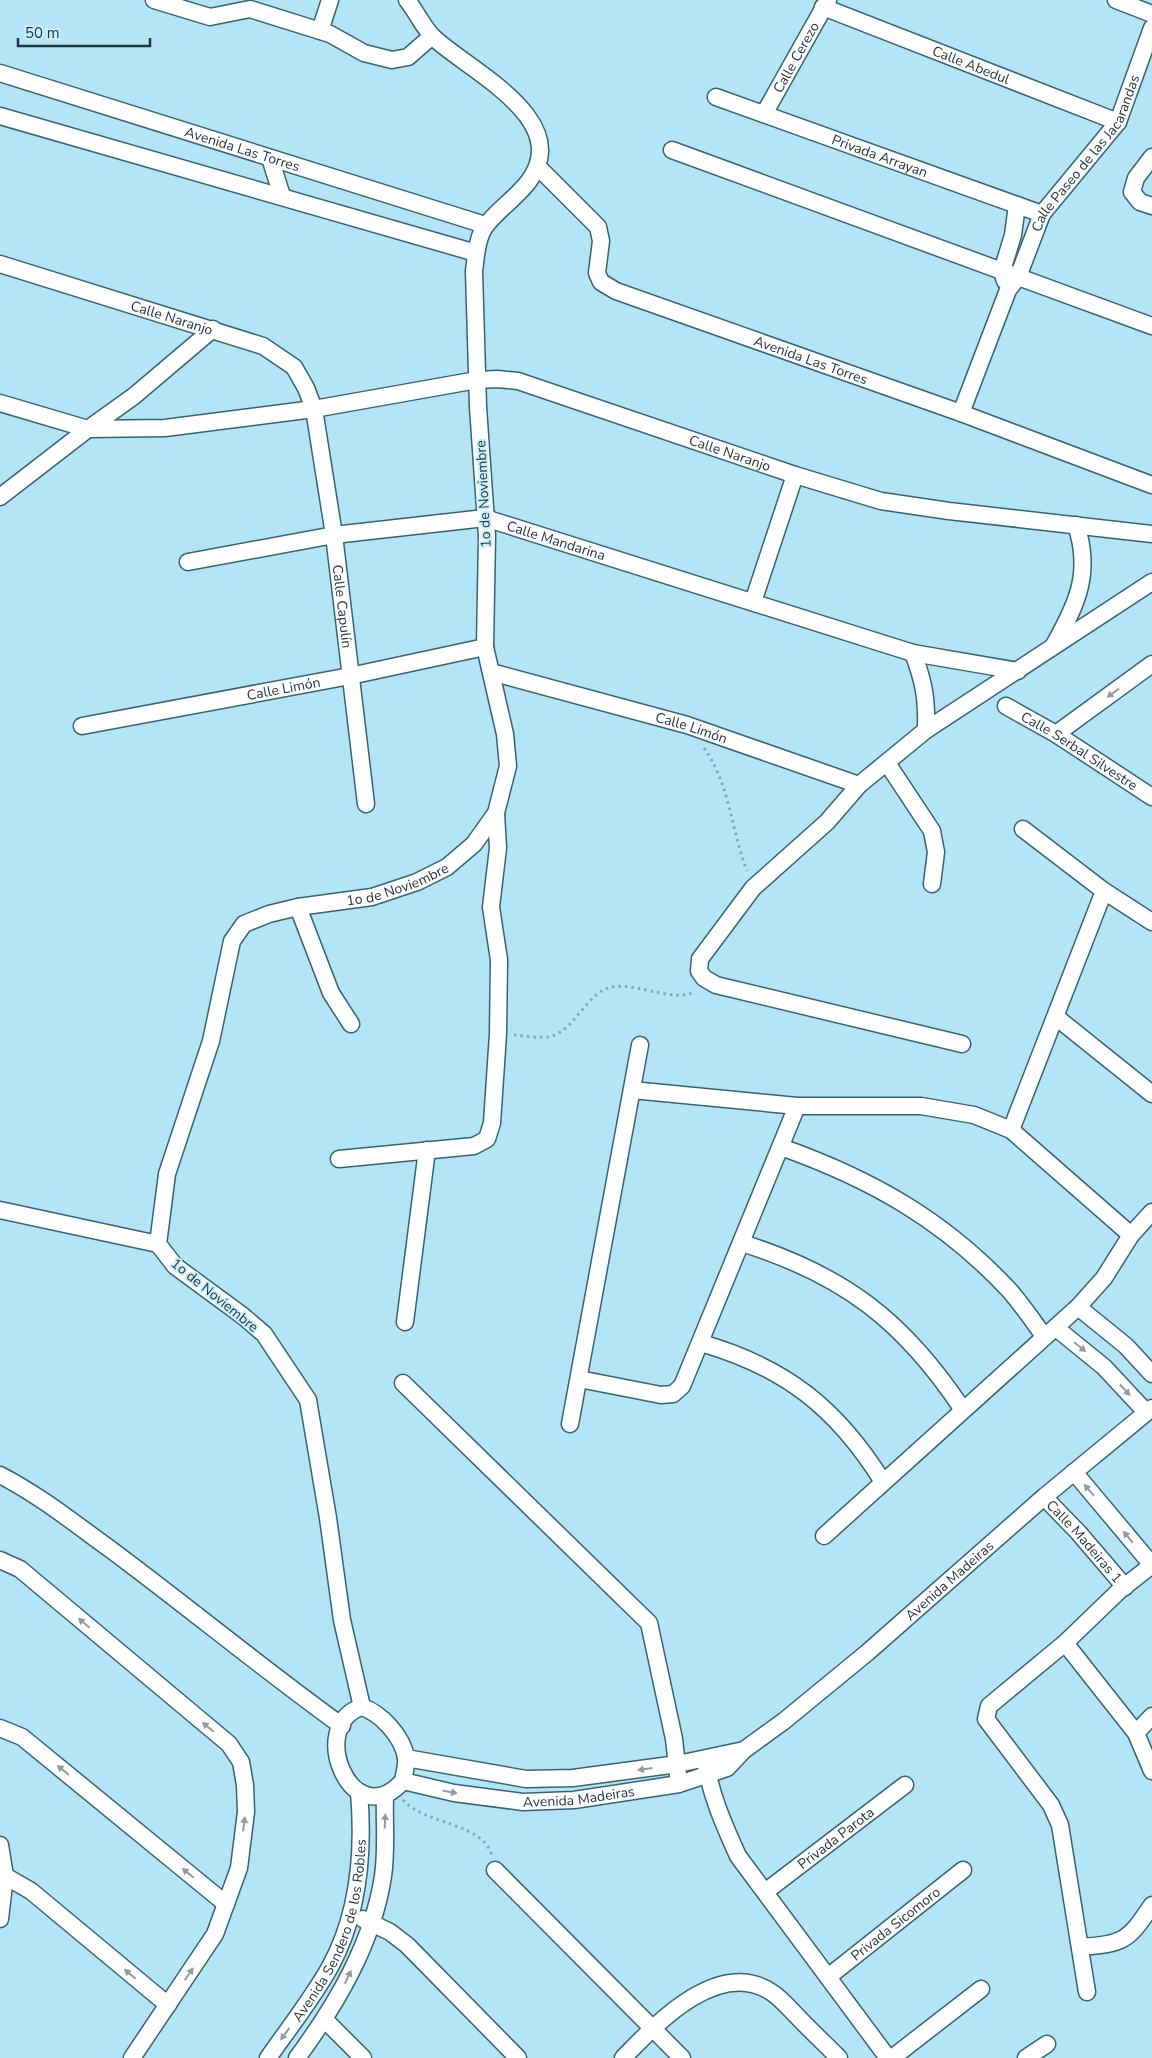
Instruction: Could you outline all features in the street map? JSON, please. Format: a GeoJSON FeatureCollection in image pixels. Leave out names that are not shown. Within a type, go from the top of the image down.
{"type":"FeatureCollection","features":[{"type":"Feature","properties":{"kind":"street"},"geometry":{"type":"LineString","coordinates":[[154,0],[210,17],[250,9]]}},
{"type":"Feature","properties":{"kind":"street"},"geometry":{"type":"LineString","coordinates":[[234,0],[250,9],[330,34],[364,53],[392,60],[408,57],[432,36]]}},
{"type":"Feature","properties":{"kind":"street"},"geometry":{"type":"LineString","coordinates":[[320,31],[330,0]]}},
{"type":"Feature","properties":{"kind":"street"},"geometry":{"type":"LineString","coordinates":[[407,0],[432,36],[505,92],[523,111],[534,127],[540,143],[542,156],[539,168]]}},
{"type":"Feature","properties":{"kind":"street"},"geometry":{"type":"LineString","coordinates":[[1116,0],[1152,14]]}},
{"type":"Feature","properties":{"kind":"street","name":"Calle Cerezo"},"geometry":{"type":"LineString","coordinates":[[764,114],[825,4]]}},
{"type":"Feature","properties":{"kind":"street","name":"Calle Abedul"},"geometry":{"type":"LineString","coordinates":[[825,4],[1118,122]]}},
{"type":"Feature","properties":{"kind":"street","name":"Calle Paseo de las Jacarandas"},"geometry":{"type":"LineString","coordinates":[[961,413],[1008,290],[1018,277],[1042,214],[1118,122],[1152,28]]}},
{"type":"Feature","properties":{"kind":"street","name":"Avenida Las Torres"},"geometry":{"type":"LineString","coordinates":[[0,73],[485,225]]}},
{"type":"Feature","properties":{"kind":"street","name":"Privada Arrayan"},"geometry":{"type":"LineString","coordinates":[[716,97],[1042,214]]}},
{"type":"Feature","properties":{"kind":"street"},"geometry":{"type":"LineString","coordinates":[[0,116],[476,253]]}},
{"type":"Feature","properties":{"kind":"street"},"geometry":{"type":"LineString","coordinates":[[672,150],[1152,326]]}},
{"type":"Feature","properties":{"kind":"street"},"geometry":{"type":"LineString","coordinates":[[1152,157],[1136,178],[1132,192],[1140,202],[1152,206]]}},
{"type":"Feature","properties":{"kind":"street"},"geometry":{"type":"LineString","coordinates":[[270,158],[282,196]]}},
{"type":"Feature","properties":{"kind":"street","name":"1o de Noviembre"},"geometry":{"type":"LineString","coordinates":[[362,1707],[342,1620],[324,1489],[308,1400],[264,1334],[243,1316],[175,1266],[158,1244],[167,1174],[211,1041],[232,941],[244,924],[269,914],[298,907],[372,897],[417,882],[447,867],[474,844],[496,813],[508,766],[505,734],[485,647],[485,518],[473,289],[476,253],[485,225],[523,190],[539,168]]}},
{"type":"Feature","properties":{"kind":"street","name":"Avenida Las Torres"},"geometry":{"type":"LineString","coordinates":[[539,168],[598,227],[601,240],[597,273],[601,282],[616,291],[961,413],[1152,485]]}},
{"type":"Feature","properties":{"kind":"street","name":"Calle Paseo de las Jacarandas"},"geometry":{"type":"LineString","coordinates":[[1002,271],[1013,235],[1016,205]]}},
{"type":"Feature","properties":{"kind":"street","name":"Calle Naranjo"},"geometry":{"type":"LineString","coordinates":[[0,264],[263,346],[294,367],[306,388],[314,409]]}},
{"type":"Feature","properties":{"kind":"street"},"geometry":{"type":"LineString","coordinates":[[1002,271],[1008,290]]}},
{"type":"Feature","properties":{"kind":"street"},"geometry":{"type":"LineString","coordinates":[[0,497],[94,429],[213,329]]}},
{"type":"Feature","properties":{"kind":"street","name":"Calle Naranjo"},"geometry":{"type":"LineString","coordinates":[[0,403],[94,429],[165,428],[314,409],[477,380],[518,381],[795,475],[881,501],[1152,534]]}},
{"type":"Feature","properties":{"kind":"street","name":"Calle Capulín"},"geometry":{"type":"LineString","coordinates":[[314,409],[334,535],[366,804]]}},
{"type":"Feature","properties":{"kind":"street"},"geometry":{"type":"LineString","coordinates":[[753,602],[795,475]]}},
{"type":"Feature","properties":{"kind":"street","name":"Calle Mandarina"},"geometry":{"type":"LineString","coordinates":[[188,562],[334,535],[485,518],[913,653],[1018,670]]}},
{"type":"Feature","properties":{"kind":"street"},"geometry":{"type":"LineString","coordinates":[[1052,649],[1082,586],[1084,564],[1082,542],[1076,525]]}},
{"type":"Feature","properties":{"kind":"street"},"geometry":{"type":"LineString","coordinates":[[962,1044],[716,985],[699,971],[700,959],[753,888],[827,822],[859,785],[926,730],[1152,582]]}},
{"type":"Feature","properties":{"kind":"street","name":"Calle Limón"},"geometry":{"type":"LineString","coordinates":[[82,726],[350,676],[485,647]]}},
{"type":"Feature","properties":{"kind":"street"},"geometry":{"type":"LineString","coordinates":[[913,653],[924,683],[926,730]]}},
{"type":"Feature","properties":{"kind":"street"},"geometry":{"type":"LineString","coordinates":[[1056,734],[1152,664]]}},
{"type":"Feature","properties":{"kind":"street","name":"Calle Limón"},"geometry":{"type":"LineString","coordinates":[[491,672],[687,725],[859,785]]}},
{"type":"Feature","properties":{"kind":"street","name":"Calle Serbal Silvestre"},"geometry":{"type":"LineString","coordinates":[[1006,706],[1056,734],[1152,796]]}},
{"type":"Feature","properties":{"kind":"street"},"geometry":{"type":"LineString","coordinates":[[887,763],[932,832],[936,852],[932,884]]}},
{"type":"Feature","properties":{"kind":"street"},"geometry":{"type":"LineString","coordinates":[[338,1159],[474,1146],[487,1139],[492,1123],[498,1034],[499,960],[491,907],[498,848],[496,813]]}},
{"type":"Feature","properties":{"kind":"street"},"geometry":{"type":"LineString","coordinates":[[1023,829],[1104,891],[1152,922]]}},
{"type":"Feature","properties":{"kind":"street"},"geometry":{"type":"LineString","coordinates":[[1011,1130],[1104,891]]}},
{"type":"Feature","properties":{"kind":"street"},"geometry":{"type":"LineString","coordinates":[[298,907],[331,993],[351,1024]]}},
{"type":"Feature","properties":{"kind":"street"},"geometry":{"type":"LineString","coordinates":[[1056,1017],[1152,1094]]}},
{"type":"Feature","properties":{"kind":"street"},"geometry":{"type":"LineString","coordinates":[[570,1424],[640,1045]]}},
{"type":"Feature","properties":{"kind":"street"},"geometry":{"type":"LineString","coordinates":[[632,1090],[797,1106],[920,1106],[974,1115],[1011,1130],[1131,1235]]}},
{"type":"Feature","properties":{"kind":"street"},"geometry":{"type":"LineString","coordinates":[[578,1380],[661,1395],[674,1394],[682,1386],[797,1106]]}},
{"type":"Feature","properties":{"kind":"street"},"geometry":{"type":"LineString","coordinates":[[781,1147],[833,1166],[882,1190],[928,1219],[972,1253],[1050,1332],[1104,1367],[1149,1410]]}},
{"type":"Feature","properties":{"kind":"street"},"geometry":{"type":"LineString","coordinates":[[405,1322],[427,1150]]}},
{"type":"Feature","properties":{"kind":"street"},"geometry":{"type":"LineString","coordinates":[[0,1210],[158,1244]]}},
{"type":"Feature","properties":{"kind":"street"},"geometry":{"type":"LineString","coordinates":[[824,1536],[1078,1307],[1104,1278],[1131,1235],[1152,1212]]}},
{"type":"Feature","properties":{"kind":"street"},"geometry":{"type":"LineString","coordinates":[[742,1243],[781,1255],[817,1272],[852,1292],[885,1317],[920,1351],[963,1410]]}},
{"type":"Feature","properties":{"kind":"street"},"geometry":{"type":"LineString","coordinates":[[1078,1307],[1126,1346],[1152,1374]]}},
{"type":"Feature","properties":{"kind":"street"},"geometry":{"type":"LineString","coordinates":[[701,1343],[733,1352],[764,1366],[793,1383],[820,1403],[844,1427],[865,1453],[883,1482]]}},
{"type":"Feature","properties":{"kind":"street"},"geometry":{"type":"LineString","coordinates":[[403,1383],[649,1623],[678,1764],[679,1784]]}},
{"type":"Feature","properties":{"kind":"street","name":"Avenida Madeiras"},"geometry":{"type":"LineString","coordinates":[[394,1789],[454,1793],[523,1802],[574,1800],[679,1784],[708,1776],[726,1768],[744,1750],[868,1652],[1044,1497],[1149,1410]]}},
{"type":"Feature","properties":{"kind":"street"},"geometry":{"type":"LineString","coordinates":[[1074,1472],[1152,1565],[1125,1587],[1065,1643],[989,1706],[986,1719],[1046,1798],[1060,1825],[1087,1992]]}},
{"type":"Feature","properties":{"kind":"street"},"geometry":{"type":"LineString","coordinates":[[0,1475],[30,1491],[159,1585],[279,1680],[342,1726]]}},
{"type":"Feature","properties":{"kind":"street","name":"Calle Madeiras 1"},"geometry":{"type":"LineString","coordinates":[[1044,1497],[1078,1532],[1125,1587]]}},
{"type":"Feature","properties":{"kind":"street"},"geometry":{"type":"LineString","coordinates":[[0,1560],[20,1570],[229,1744],[241,1762],[245,1785],[246,1812],[239,1868],[215,1934],[132,2058]]}},
{"type":"Feature","properties":{"kind":"street"},"geometry":{"type":"LineString","coordinates":[[1065,1643],[1136,1733],[1152,1771]]}},
{"type":"Feature","properties":{"kind":"street"},"geometry":{"type":"LineString","coordinates":[[362,1707],[374,1711],[399,1739],[406,1758],[394,1789],[372,1796],[358,1792],[345,1778],[337,1760],[337,1739],[345,1717],[352,1710],[362,1707]]}},
{"type":"Feature","properties":{"kind":"street"},"geometry":{"type":"LineString","coordinates":[[1136,1733],[1152,1716]]}},
{"type":"Feature","properties":{"kind":"street"},"geometry":{"type":"LineString","coordinates":[[0,1728],[22,1737],[226,1904]]}},
{"type":"Feature","properties":{"kind":"street","name":"Avenida Madeiras"},"geometry":{"type":"LineString","coordinates":[[406,1758],[526,1779],[573,1778],[706,1760],[744,1750]]}},
{"type":"Feature","properties":{"kind":"street"},"geometry":{"type":"LineString","coordinates":[[706,1760],[708,1776],[722,1822],[738,1856],[890,2058],[981,1989]]}},
{"type":"Feature","properties":{"kind":"street"},"geometry":{"type":"LineString","coordinates":[[523,1802],[526,1779]]}},
{"type":"Feature","properties":{"kind":"street","name":"Privada Parota"},"geometry":{"type":"LineString","coordinates":[[765,1892],[906,1786]]}},
{"type":"Feature","properties":{"kind":"street","name":"Avenida Sendero de los Robles"},"geometry":{"type":"LineString","coordinates":[[297,2058],[325,2020],[345,1983],[371,1922],[383,1876],[394,1789]]}},
{"type":"Feature","properties":{"kind":"street","name":"Avenida Sendero de los Robles"},"geometry":{"type":"LineString","coordinates":[[268,2058],[312,1996],[331,1965],[349,1915],[359,1870],[362,1832],[358,1792]]}},
{"type":"Feature","properties":{"kind":"street"},"geometry":{"type":"LineString","coordinates":[[0,1845],[5,1876],[0,1919]]}},
{"type":"Feature","properties":{"kind":"street"},"geometry":{"type":"LineString","coordinates":[[495,1870],[682,2058]]}},
{"type":"Feature","properties":{"kind":"street","name":"Privada Sicomoro"},"geometry":{"type":"LineString","coordinates":[[828,1976],[963,1870]]}},
{"type":"Feature","properties":{"kind":"street"},"geometry":{"type":"LineString","coordinates":[[5,1876],[31,1891],[168,2005]]}},
{"type":"Feature","properties":{"kind":"street"},"geometry":{"type":"LineString","coordinates":[[1080,1947],[1109,1945],[1133,1934],[1152,1905]]}},
{"type":"Feature","properties":{"kind":"street"},"geometry":{"type":"LineString","coordinates":[[349,1915],[371,1922],[407,1945],[518,2058]]}},
{"type":"Feature","properties":{"kind":"street"},"geometry":{"type":"LineString","coordinates":[[623,2058],[652,2028],[680,2005],[703,1991],[735,1982],[754,1984],[774,1993],[839,2058]]}},
{"type":"Feature","properties":{"kind":"street"},"geometry":{"type":"LineString","coordinates":[[325,2020],[363,2058]]}},
{"type":"Feature","properties":{"kind":"street"},"geometry":{"type":"LineString","coordinates":[[1026,2058],[1047,2044]]}},
{"type":"Feature","properties":{"kind":"path"},"geometry":{"type":"LineString","coordinates":[[687,725],[711,758],[724,789],[730,805],[740,852],[753,888]]}},
{"type":"Feature","properties":{"kind":"path"},"geometry":{"type":"LineString","coordinates":[[498,1034],[554,1036],[573,1020],[595,996],[611,988],[633,986],[680,996],[691,994],[709,981]]}},
{"type":"Feature","properties":{"kind":"path"},"geometry":{"type":"LineString","coordinates":[[394,1789],[409,1808],[477,1836],[491,1852],[495,1870]]}}]}
